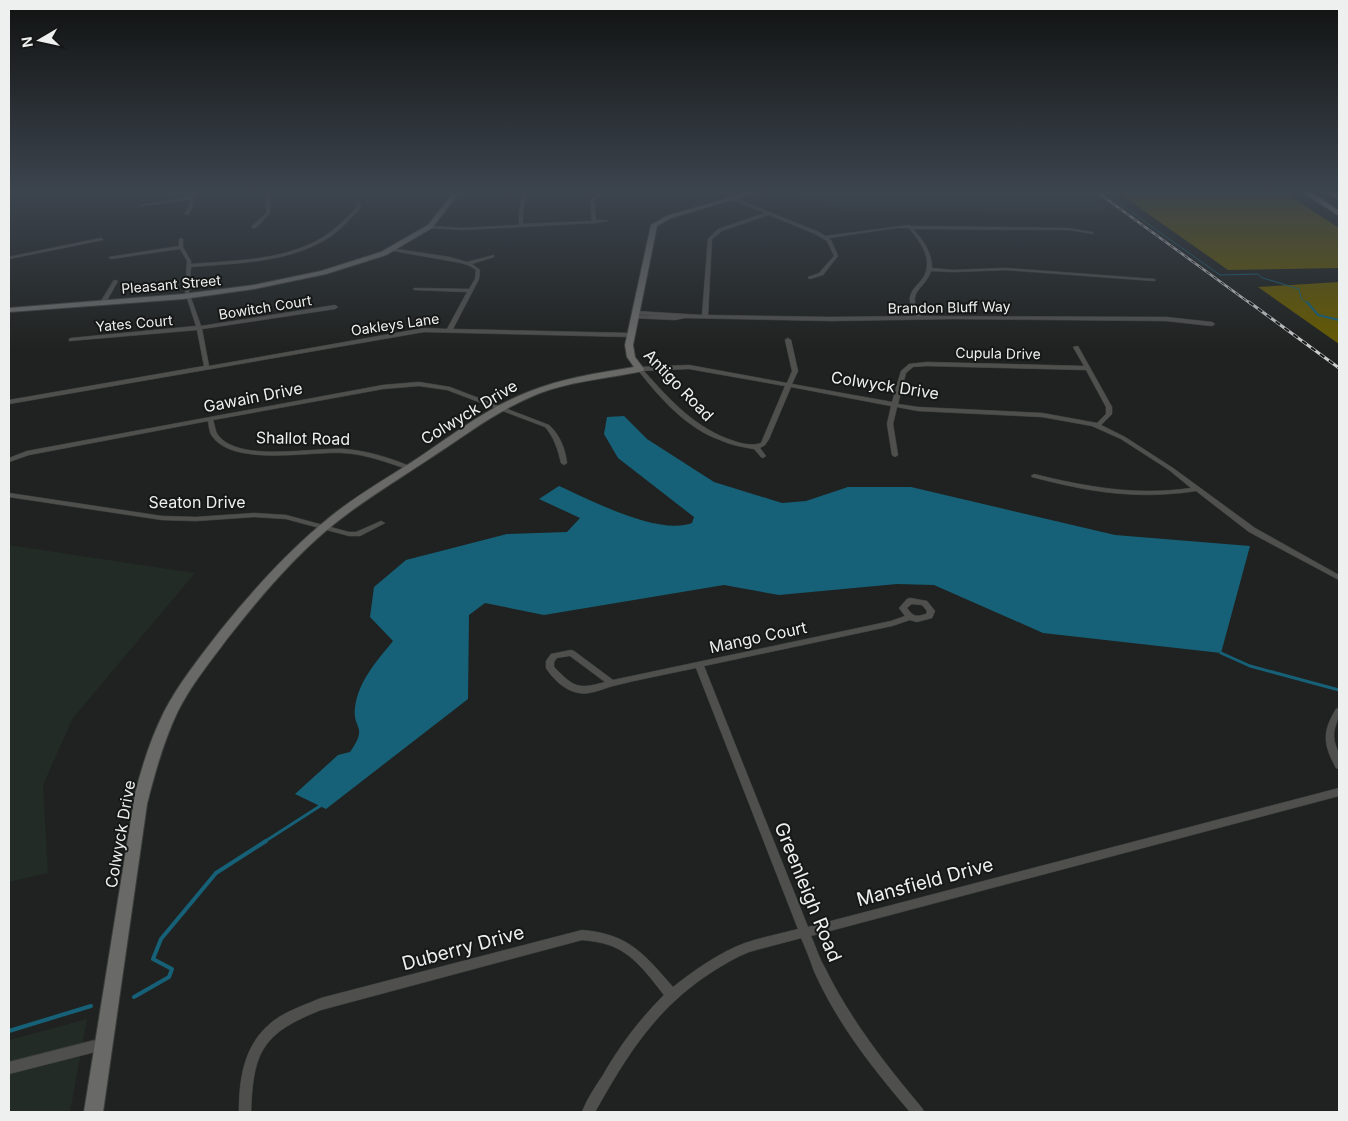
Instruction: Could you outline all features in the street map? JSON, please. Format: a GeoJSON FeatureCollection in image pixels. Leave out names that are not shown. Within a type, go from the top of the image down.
{"type":"FeatureCollection","features":[{"type":"Feature","properties":{"kind":"street"},"geometry":{"type":"LineString","coordinates":[[9,258],[75,244]]}},
{"type":"Feature","properties":{"kind":"street"},"geometry":{"type":"LineString","coordinates":[[190,266],[273,255],[313,244]]}},
{"type":"Feature","properties":{"kind":"street","name":"Pleasant Street"},"geometry":{"type":"LineString","coordinates":[[9,310],[188,296],[289,281],[345,266],[398,244]]}},
{"type":"Feature","properties":{"kind":"street"},"geometry":{"type":"LineString","coordinates":[[631,335],[650,244]]}},
{"type":"Feature","properties":{"kind":"street"},"geometry":{"type":"LineString","coordinates":[[705,316],[710,244]]}},
{"type":"Feature","properties":{"kind":"street"},"geometry":{"type":"LineString","coordinates":[[810,278],[821,274],[836,256],[832,244]]}},
{"type":"Feature","properties":{"kind":"street"},"geometry":{"type":"LineString","coordinates":[[920,318],[913,306],[912,299],[930,269],[930,258],[923,244]]}},
{"type":"Feature","properties":{"kind":"street"},"geometry":{"type":"LineString","coordinates":[[111,258],[181,247],[190,266],[188,296],[199,328],[207,368]]}},
{"type":"Feature","properties":{"kind":"street"},"geometry":{"type":"LineString","coordinates":[[390,249],[469,263],[476,268],[479,274],[450,329]]}},
{"type":"Feature","properties":{"kind":"street"},"geometry":{"type":"LineString","coordinates":[[469,263],[492,256]]}},
{"type":"Feature","properties":{"kind":"street"},"geometry":{"type":"LineString","coordinates":[[930,269],[1012,269],[1154,280]]}},
{"type":"Feature","properties":{"kind":"street"},"geometry":{"type":"LineString","coordinates":[[103,303],[116,281]]}},
{"type":"Feature","properties":{"kind":"street"},"geometry":{"type":"LineString","coordinates":[[415,289],[471,291]]}},
{"type":"Feature","properties":{"kind":"street","name":"Bowitch Court"},"geometry":{"type":"LineString","coordinates":[[199,328],[335,307]]}},
{"type":"Feature","properties":{"kind":"street","name":"Brandon Bluff Way"},"geometry":{"type":"LineString","coordinates":[[635,315],[674,318],[705,316],[845,320],[920,318],[1174,319],[1212,324]]}},
{"type":"Feature","properties":{"kind":"street","name":"Yates Court"},"geometry":{"type":"LineString","coordinates":[[72,340],[199,328]]}},
{"type":"Feature","properties":{"kind":"street","name":"Oakleys Lane"},"geometry":{"type":"LineString","coordinates":[[9,402],[415,331],[450,329],[631,335]]}},
{"type":"Feature","properties":{"kind":"street","name":"Antigo Road"},"geometry":{"type":"LineString","coordinates":[[631,335],[630,352],[640,369],[689,420],[705,433],[736,445],[756,447]]}},
{"type":"Feature","properties":{"kind":"street"},"geometry":{"type":"LineString","coordinates":[[762,456],[756,447],[766,439],[795,371],[788,340]]}},
{"type":"Feature","properties":{"kind":"street"},"geometry":{"type":"LineString","coordinates":[[1076,347],[1109,407],[1109,414],[1097,426]]}},
{"type":"Feature","properties":{"kind":"street","name":"Cupula Drive"},"geometry":{"type":"LineString","coordinates":[[895,405],[903,372],[909,366],[927,364],[1087,368]]}},
{"type":"Feature","properties":{"kind":"street","name":"Colwyck Drive"},"geometry":{"type":"LineString","coordinates":[[93,1112],[140,804],[165,726],[183,691],[207,656],[276,572],[325,527],[410,468],[502,408],[531,394],[568,382],[640,369],[689,367],[933,411],[1060,416],[1097,426],[1147,453],[1252,530],[1339,578]]}},
{"type":"Feature","properties":{"kind":"street","name":"Gawain Drive"},"geometry":{"type":"LineString","coordinates":[[9,460],[27,453],[210,419],[405,384],[426,384],[448,388],[547,426],[552,430],[562,450],[564,464]]}},
{"type":"Feature","properties":{"kind":"street"},"geometry":{"type":"LineString","coordinates":[[895,405],[890,431],[895,455]]}},
{"type":"Feature","properties":{"kind":"street","name":"Shallot Road"},"geometry":{"type":"LineString","coordinates":[[210,419],[217,437],[229,446],[244,451],[264,453],[322,451],[358,453],[385,459],[410,468]]}},
{"type":"Feature","properties":{"kind":"street"},"geometry":{"type":"LineString","coordinates":[[1034,476],[1122,495],[1164,495],[1198,490]]}},
{"type":"Feature","properties":{"kind":"street","name":"Seaton Drive"},"geometry":{"type":"LineString","coordinates":[[9,495],[155,518],[196,519],[270,516],[300,520],[345,534],[357,534],[381,524]]}},
{"type":"Feature","properties":{"kind":"street","name":"Mango Court"},"geometry":{"type":"LineString","coordinates":[[612,682],[571,653],[554,656],[550,661],[550,668],[574,690],[588,691],[612,682],[892,623],[910,617]]}},
{"type":"Feature","properties":{"kind":"street","name":"Greenleigh Road"},"geometry":{"type":"LineString","coordinates":[[699,665],[805,932],[834,998],[856,1036],[876,1064],[918,1112]]}},
{"type":"Feature","properties":{"kind":"street"},"geometry":{"type":"LineString","coordinates":[[1339,711],[1330,725],[1329,736],[1339,765]]}},
{"type":"Feature","properties":{"kind":"street","name":"Mansfield Drive"},"geometry":{"type":"LineString","coordinates":[[588,1112],[632,1037],[671,994],[702,971],[746,948],[1339,792]]}},
{"type":"Feature","properties":{"kind":"street","name":"Duberry Drive"},"geometry":{"type":"LineString","coordinates":[[245,1112],[247,1072],[258,1046],[274,1027],[293,1014],[312,1007],[582,935],[614,940],[629,948],[671,994]]}},
{"type":"Feature","properties":{"kind":"street"},"geometry":{"type":"LineString","coordinates":[[9,1068],[103,1044]]}},
{"type":"Feature","properties":{"kind":"shaded area"},"geometry":{"type":"Polygon","coordinates":[[[1191,244],[1339,244],[1339,268],[1228,270],[1191,244]]]}},
{"type":"Feature","properties":{"kind":"shaded area"},"geometry":{"type":"Polygon","coordinates":[[[1339,282],[1339,344],[1258,287],[1339,282]]]}},
{"type":"Feature","properties":{"kind":"shaded area"},"geometry":{"type":"Polygon","coordinates":[[[9,545],[195,573],[73,718],[43,785],[48,873],[9,882],[9,545]]]}},
{"type":"Feature","properties":{"kind":"shaded area"},"geometry":{"type":"Polygon","coordinates":[[[87,1019],[70,1112],[9,1112],[9,1040],[87,1019]]]}},
{"type":"Feature","properties":{"kind":"water"},"geometry":{"type":"Polygon","coordinates":[[[624,416],[647,439],[714,482],[782,503],[806,501],[848,487],[911,487],[1115,535],[1250,546],[1221,653],[1043,633],[934,585],[897,584],[779,595],[724,585],[544,615],[485,603],[469,615],[468,699],[326,809],[295,794],[338,755],[350,752],[356,743],[359,732],[355,708],[360,689],[369,672],[393,641],[370,617],[374,587],[406,560],[507,534],[567,532],[580,518],[539,499],[559,486],[625,515],[644,521],[678,526],[692,523],[694,517],[618,458],[604,434],[607,417],[624,416]]]}},
{"type":"Feature","properties":{"kind":"waterway"},"geometry":{"type":"LineString","coordinates":[[1177,244],[1220,275],[1258,274],[1263,278],[1299,289],[1301,298],[1308,304]]}},
{"type":"Feature","properties":{"kind":"waterway"},"geometry":{"type":"LineString","coordinates":[[1307,302],[1318,315],[1339,320]]}},
{"type":"Feature","properties":{"kind":"waterway"},"geometry":{"type":"LineString","coordinates":[[1221,653],[1250,666],[1339,690]]}},
{"type":"Feature","properties":{"kind":"waterway"},"geometry":{"type":"LineString","coordinates":[[264,842],[320,806]]}},
{"type":"Feature","properties":{"kind":"waterway"},"geometry":{"type":"LineString","coordinates":[[134,997],[169,977],[172,969],[153,959],[161,939],[216,873],[266,841]]}},
{"type":"Feature","properties":{"kind":"waterway"},"geometry":{"type":"LineString","coordinates":[[9,1031],[91,1006]]}},
{"type":"Feature","properties":{"kind":"railway"},"geometry":{"type":"LineString","coordinates":[[1169,244],[1251,304]]}},
{"type":"Feature","properties":{"kind":"railway"},"geometry":{"type":"LineString","coordinates":[[1249,302],[1339,368]]}}]}
